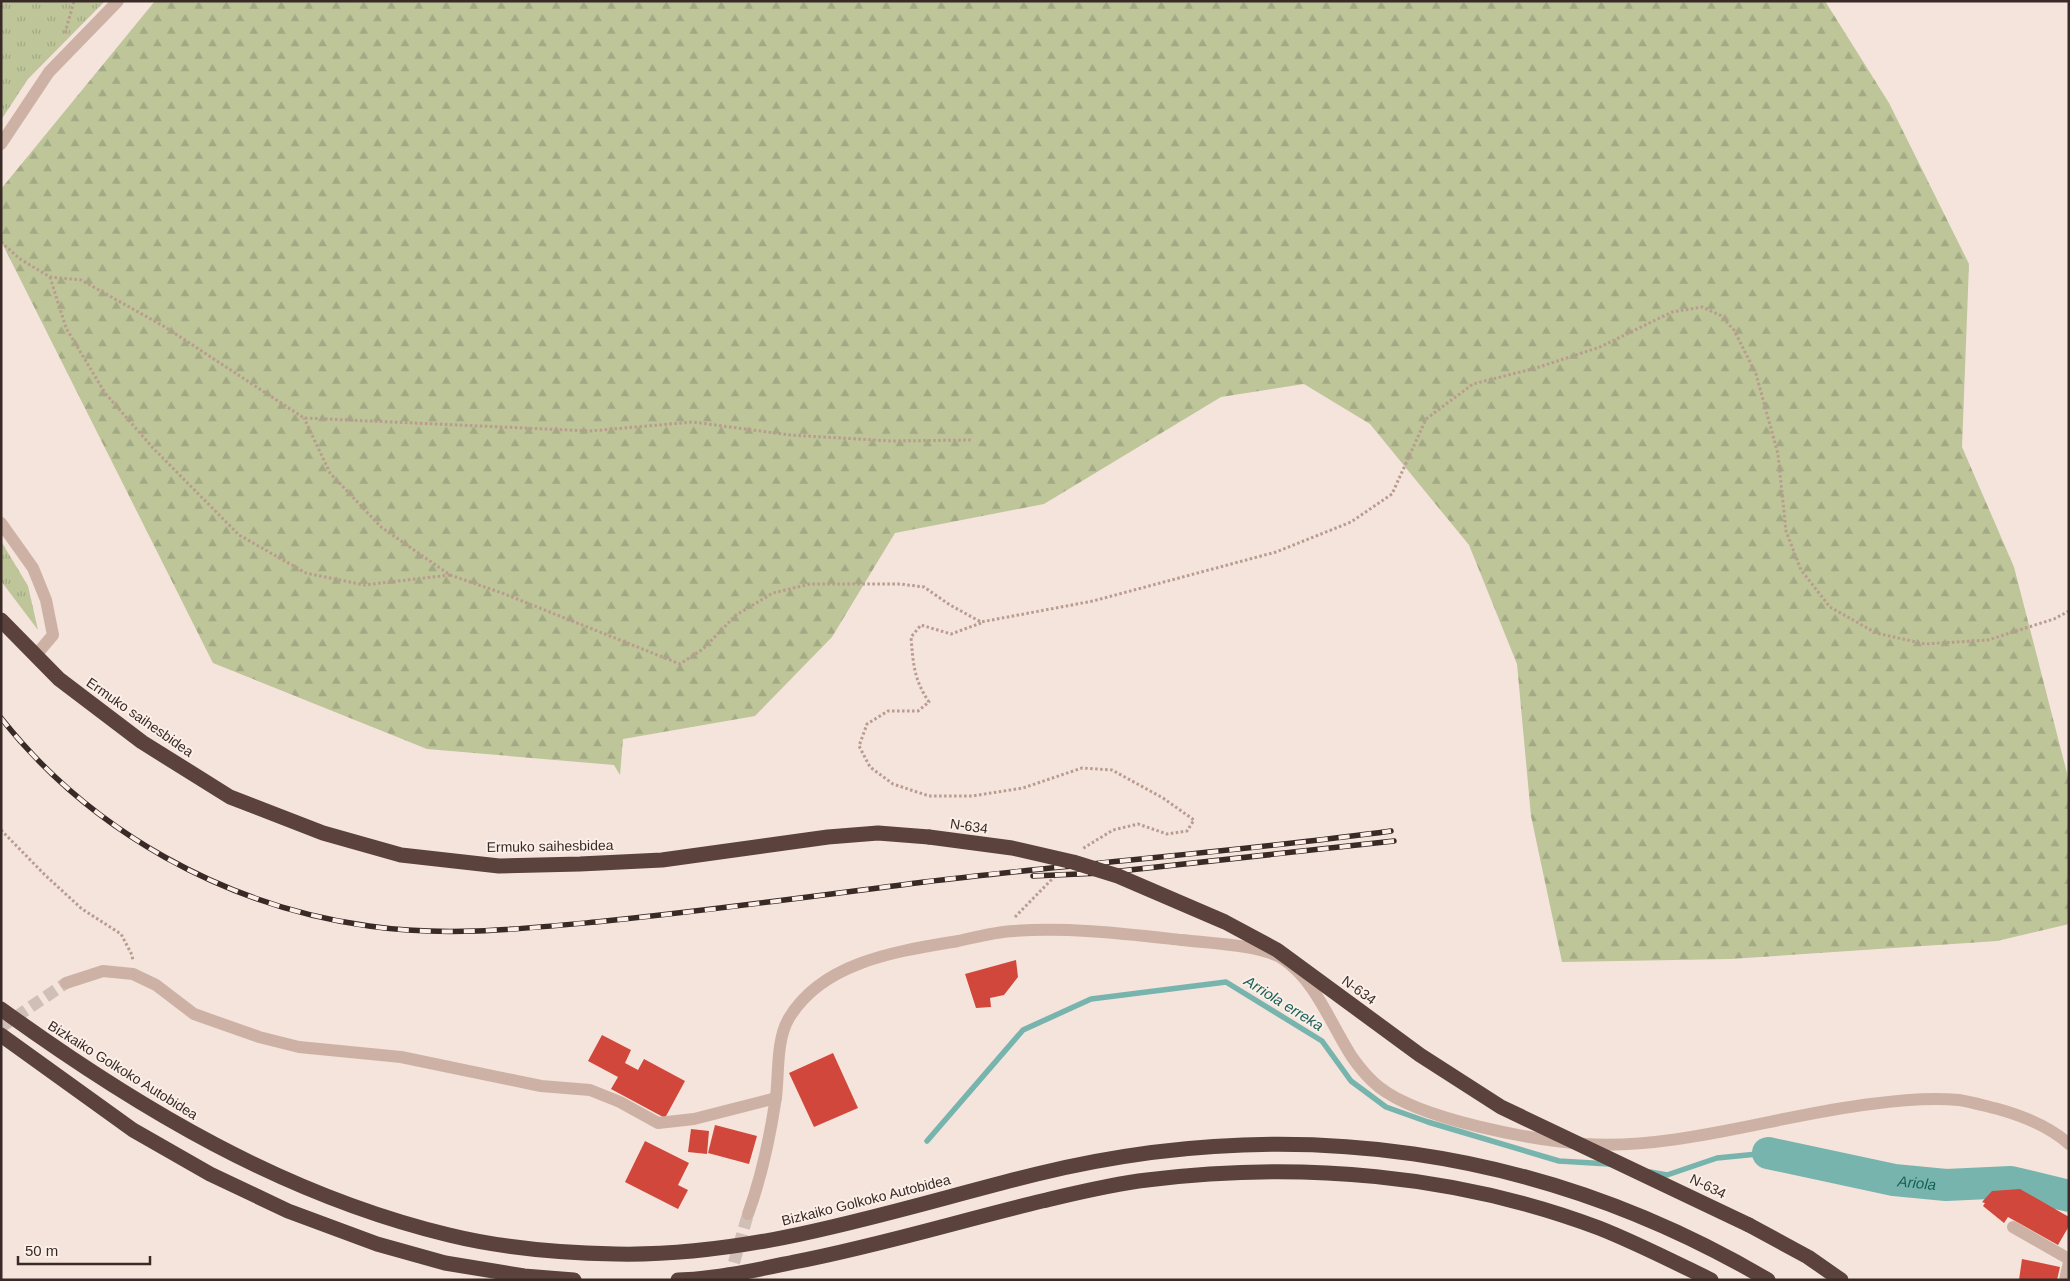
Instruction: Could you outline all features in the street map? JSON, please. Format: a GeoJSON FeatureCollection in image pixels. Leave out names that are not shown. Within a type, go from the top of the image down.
{"type":"FeatureCollection","features":[{"type":"Feature","properties":{"kind":"highway","name":"Ermuko saihesbidea"},"geometry":{"type":"LineString","coordinates":[[1,620],[59,679],[142,742],[230,797],[323,833],[401,855],[499,866],[580,864],[662,860],[828,837],[878,834],[929,837]]}},
{"type":"Feature","properties":{"kind":"highway","name":"N-634"},"geometry":{"type":"LineString","coordinates":[[929,837],[1012,848],[1073,862],[1118,876],[1225,922],[1277,950],[1420,1055],[1501,1107],[1749,1225],[1808,1257],[1841,1280]]}},
{"type":"Feature","properties":{"kind":"highway","name":"Bizkaiko Golkoko Autobidea"},"geometry":{"type":"LineString","coordinates":[[1,1009],[57,1050],[150,1110],[224,1151],[300,1186],[397,1221],[453,1236],[518,1247],[617,1254],[697,1251],[762,1242],[859,1221],[1041,1173],[1125,1156],[1221,1145],[1314,1143],[1398,1151],[1468,1162],[1547,1182],[1655,1220],[1724,1254],[1768,1280]]}},
{"type":"Feature","properties":{"kind":"highway"},"geometry":{"type":"LineString","coordinates":[[1,1036],[133,1130],[210,1174],[288,1211],[378,1244],[445,1263],[524,1276],[574,1280]]}},
{"type":"Feature","properties":{"kind":"highway"},"geometry":{"type":"LineString","coordinates":[[678,1280],[753,1271],[850,1251],[1044,1201],[1145,1180],[1224,1173],[1310,1171],[1397,1178],[1466,1191],[1538,1208],[1598,1228],[1710,1280]]}},
{"type":"Feature","properties":{"kind":"street"},"geometry":{"type":"LineString","coordinates":[[1,144],[49,72],[118,1]]}},
{"type":"Feature","properties":{"kind":"street"},"geometry":{"type":"LineString","coordinates":[[1,523],[33,568],[46,600],[53,635],[36,655]]}},
{"type":"Feature","properties":{"kind":"street"},"geometry":{"type":"LineString","coordinates":[[748,1214],[762,1173],[776,1098],[782,1036],[789,1018],[812,992],[846,968],[877,958],[1000,933],[1081,931],[1242,947],[1281,957],[1303,976],[1354,1061],[1379,1087],[1410,1105],[1469,1125],[1585,1144],[1648,1144],[1838,1108],[1929,1098],[1964,1101],[2024,1116],[2060,1136],[2069,1144]]}},
{"type":"Feature","properties":{"kind":"street"},"geometry":{"type":"LineString","coordinates":[[66,983],[102,971],[133,974],[156,985],[194,1014],[259,1037],[300,1047],[401,1057],[541,1086],[590,1090],[620,1102],[658,1123],[694,1119],[776,1098]]}},
{"type":"Feature","properties":{"kind":"street"},"geometry":{"type":"LineString","coordinates":[[2013,1227],[2069,1260],[2065,1280]]}},
{"type":"Feature","properties":{"kind":"path"},"geometry":{"type":"LineString","coordinates":[[1,242],[20,259],[50,277],[81,280],[165,327],[304,418],[590,430],[693,422],[790,435],[891,441],[973,440]]}},
{"type":"Feature","properties":{"kind":"path"},"geometry":{"type":"LineString","coordinates":[[50,277],[66,328],[105,394],[153,448],[239,535],[306,573],[364,585],[450,575]]}},
{"type":"Feature","properties":{"kind":"path"},"geometry":{"type":"LineString","coordinates":[[1079,852],[1086,845],[1113,830],[1138,824],[1167,834],[1187,831],[1194,820],[1163,798],[1112,770],[1082,768],[1023,788],[972,796],[929,796],[893,784],[870,767],[859,746],[867,724],[888,711],[918,711],[929,702],[918,686],[913,662],[911,637],[921,625],[951,634],[981,622],[1093,602],[1276,552],[1351,522],[1392,494],[1426,419],[1473,384],[1536,368],[1600,347],[1672,312],[1702,307],[1720,315],[1734,330],[1756,374],[1778,454],[1786,531],[1800,570],[1830,607],[1876,632],[1925,644],[1988,640],[2054,619],[2069,611]]}},
{"type":"Feature","properties":{"kind":"path"},"geometry":{"type":"LineString","coordinates":[[304,418],[330,473],[382,527],[450,575],[502,593],[680,664],[703,649],[736,615],[773,593],[810,584],[900,584],[924,587],[981,622]]}},
{"type":"Feature","properties":{"kind":"path"},"geometry":{"type":"LineString","coordinates":[[1,830],[45,876],[82,909],[121,934],[132,955],[133,974]]}},
{"type":"Feature","properties":{"kind":"path"},"geometry":{"type":"LineString","coordinates":[[1000,933],[1060,871]]}},
{"type":"Feature","properties":{"kind":"green space"},"geometry":{"type":"Polygon","coordinates":[[[1,1],[105,1],[28,79],[1,120],[1,1]]]}},
{"type":"Feature","properties":{"kind":"green space"},"geometry":{"type":"Polygon","coordinates":[[[155,1],[1825,1],[1889,103],[1969,264],[1962,447],[2014,567],[2069,781],[2069,924],[1997,941],[1730,959],[1562,962],[1531,816],[1517,664],[1469,545],[1370,424],[1304,384],[1221,397],[1044,504],[895,533],[832,637],[755,716],[623,739],[620,775],[614,765],[427,749],[213,663],[1,241],[1,189],[155,1]]]}},
{"type":"Feature","properties":{"kind":"green space"},"geometry":{"type":"Polygon","coordinates":[[[1,541],[28,586],[38,630],[1,581],[1,541]]]}},
{"type":"Feature","properties":{"kind":"building"},"geometry":{"type":"Polygon","coordinates":[[[1016,960],[1018,977],[1004,995],[990,998],[991,1007],[976,1008],[965,974],[1016,960]]]}},
{"type":"Feature","properties":{"kind":"building"},"geometry":{"type":"Polygon","coordinates":[[[602,1035],[631,1050],[625,1063],[638,1070],[644,1059],[685,1081],[665,1118],[611,1089],[618,1077],[588,1061],[602,1035]]]}},
{"type":"Feature","properties":{"kind":"building"},"geometry":{"type":"Polygon","coordinates":[[[833,1053],[858,1108],[814,1127],[789,1073],[833,1053]]]}},
{"type":"Feature","properties":{"kind":"building"},"geometry":{"type":"Polygon","coordinates":[[[715,1125],[757,1136],[749,1164],[708,1153],[715,1125]]]}},
{"type":"Feature","properties":{"kind":"building"},"geometry":{"type":"Polygon","coordinates":[[[691,1129],[709,1131],[707,1154],[688,1152],[691,1129]]]}},
{"type":"Feature","properties":{"kind":"building"},"geometry":{"type":"Polygon","coordinates":[[[645,1141],[689,1163],[678,1185],[688,1190],[678,1209],[625,1182],[645,1141]]]}},
{"type":"Feature","properties":{"kind":"building"},"geometry":{"type":"Polygon","coordinates":[[[2020,1189],[2069,1217],[2069,1226],[2058,1245],[2008,1217],[2004,1223],[1983,1206],[1985,1203],[1982,1202],[1992,1191],[2020,1189]]]}},
{"type":"Feature","properties":{"kind":"building"},"geometry":{"type":"Polygon","coordinates":[[[2022,1259],[2060,1267],[2057,1280],[2019,1280],[2022,1259]]]}},
{"type":"Feature","properties":{"kind":"waterway","name":"Arriola erreka"},"geometry":{"type":"LineString","coordinates":[[927,1141],[1023,1030],[1091,999],[1226,982],[1322,1041],[1351,1081],[1386,1107],[1428,1122],[1559,1161],[1609,1164]]}},
{"type":"Feature","properties":{"kind":"waterway","name":"Arriola erreka"},"geometry":{"type":"LineString","coordinates":[[1650,1172],[1667,1175],[1717,1158],[1768,1153]]}},
{"type":"Feature","properties":{"kind":"waterway","name":"Ariola"},"geometry":{"type":"LineString","coordinates":[[1768,1153],[1894,1180],[1946,1185],[2011,1182],[2069,1196]]}},
{"type":"Feature","properties":{"kind":"tunnel"},"geometry":{"type":"LineString","coordinates":[[1,1027],[66,983]]}},
{"type":"Feature","properties":{"kind":"tunnel"},"geometry":{"type":"LineString","coordinates":[[729,1280],[748,1214]]}},
{"type":"Feature","properties":{"kind":"railway"},"geometry":{"type":"LineString","coordinates":[[1,718],[37,759],[76,796],[119,829],[165,857],[213,881],[264,901],[316,916],[397,929],[482,931],[596,922],[982,875],[1275,845],[1391,831]]}},
{"type":"Feature","properties":{"kind":"railway"},"geometry":{"type":"LineString","coordinates":[[1033,876],[1102,873],[1394,841]]}}]}
